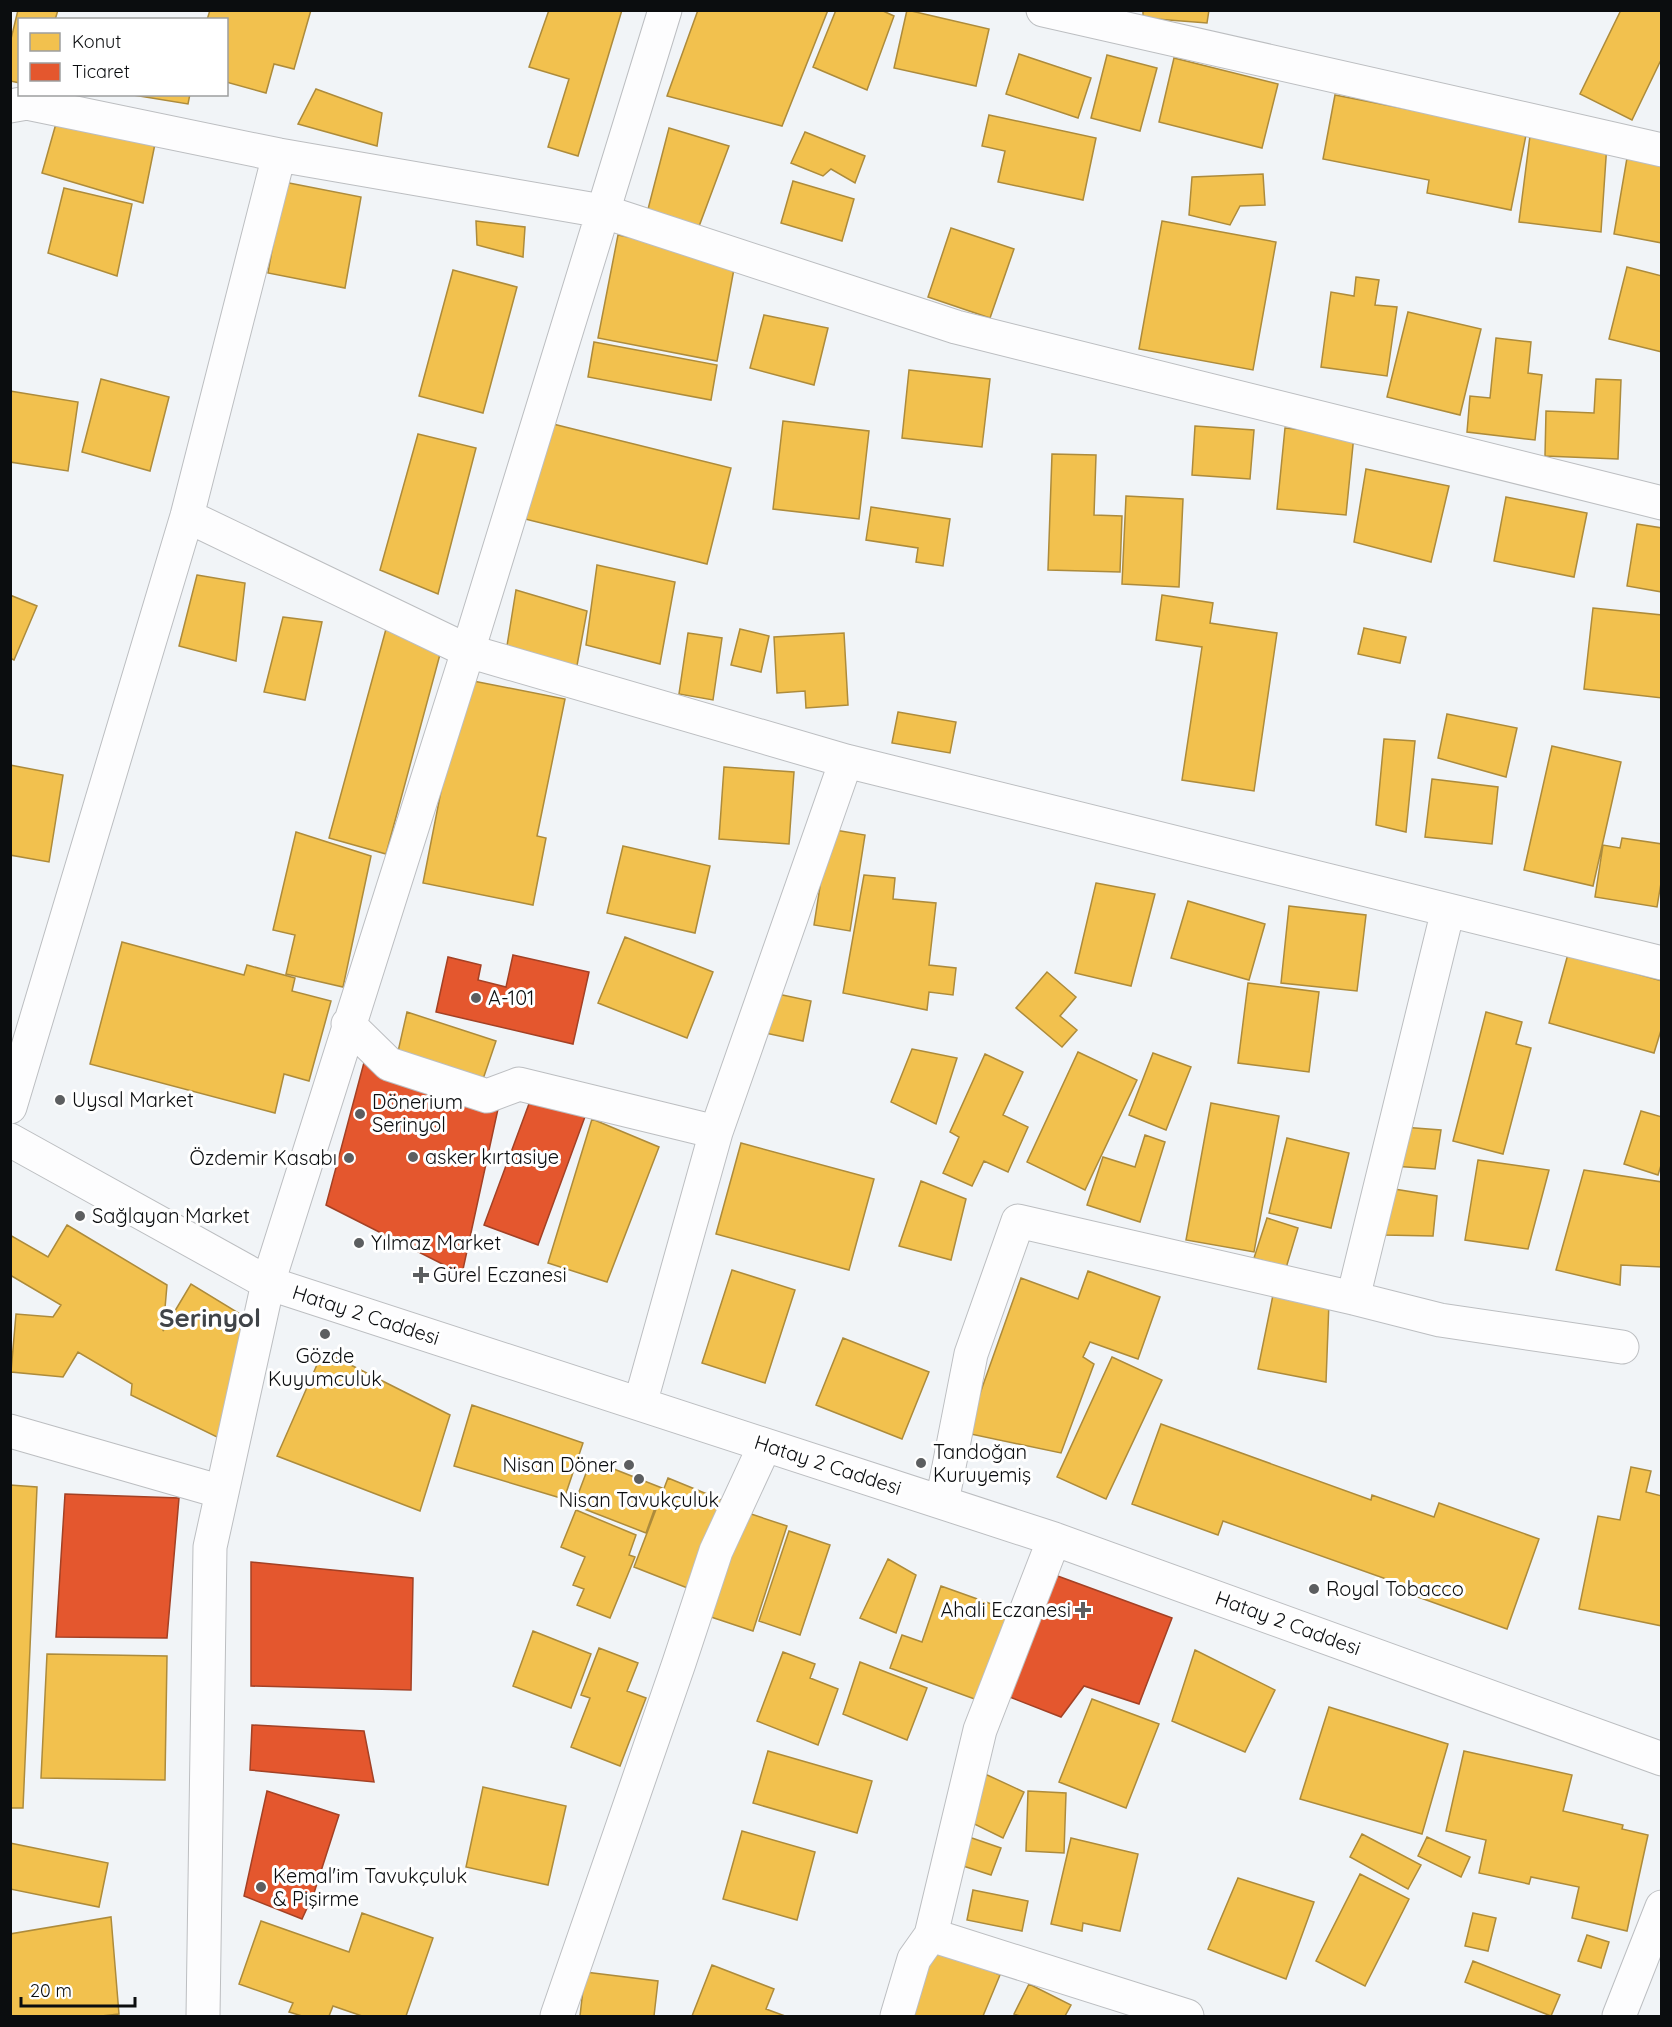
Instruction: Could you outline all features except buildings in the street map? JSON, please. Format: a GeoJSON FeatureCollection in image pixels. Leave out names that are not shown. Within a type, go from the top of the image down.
{"type":"FeatureCollection","features":[{"type":"Feature","properties":{"kind":"street"},"geometry":{"type":"LineString","coordinates":[[203,2016],[210,1547],[268,1283],[348,1024],[468,651],[665,10]]}},
{"type":"Feature","properties":{"kind":"street"},"geometry":{"type":"LineString","coordinates":[[1043,10],[1662,150]]}},
{"type":"Feature","properties":{"kind":"street"},"geometry":{"type":"LineString","coordinates":[[10,106],[27,103],[279,155],[602,211],[956,327],[1662,503]]}},
{"type":"Feature","properties":{"kind":"street"},"geometry":{"type":"LineString","coordinates":[[10,1107],[187,516],[279,155]]}},
{"type":"Feature","properties":{"kind":"street"},"geometry":{"type":"LineString","coordinates":[[187,516],[468,651],[846,761],[1662,963]]}},
{"type":"Feature","properties":{"kind":"street"},"geometry":{"type":"LineString","coordinates":[[640,1404],[716,1132],[846,761]]}},
{"type":"Feature","properties":{"kind":"street"},"geometry":{"type":"LineString","coordinates":[[1353,1298],[1448,910]]}},
{"type":"Feature","properties":{"kind":"street"},"geometry":{"type":"LineString","coordinates":[[348,1024],[389,1064],[487,1096],[519,1084],[716,1132]]}},
{"type":"Feature","properties":{"kind":"street","name":"Hatay 2 Caddesi"},"geometry":{"type":"LineString","coordinates":[[10,1140],[268,1283],[1054,1539],[1662,1759]]}},
{"type":"Feature","properties":{"kind":"street"},"geometry":{"type":"LineString","coordinates":[[942,1502],[971,1354],[1018,1221],[1440,1320],[1622,1347]]}},
{"type":"Feature","properties":{"kind":"street"},"geometry":{"type":"LineString","coordinates":[[10,1431],[222,1492]]}},
{"type":"Feature","properties":{"kind":"street"},"geometry":{"type":"LineString","coordinates":[[557,2016],[716,1551],[765,1445]]}},
{"type":"Feature","properties":{"kind":"street"},"geometry":{"type":"LineString","coordinates":[[897,2016],[914,1959],[931,1935],[980,1730],[1054,1539]]}},
{"type":"Feature","properties":{"kind":"street"},"geometry":{"type":"LineString","coordinates":[[1619,2016],[1662,1907]]}},
{"type":"Feature","properties":{"kind":"street"},"geometry":{"type":"LineString","coordinates":[[931,1935],[1187,2016]]}},
{"type":"Feature","properties":{"kind":"place","name":"A-101"},"geometry":{"type":"Point","coordinates":[476,998]}},
{"type":"Feature","properties":{"kind":"place","name":"Uysal Market"},"geometry":{"type":"Point","coordinates":[60,1100]}},
{"type":"Feature","properties":{"kind":"place","name":"Dönerium Serinyol"},"geometry":{"type":"Point","coordinates":[360,1114]}},
{"type":"Feature","properties":{"kind":"place","name":"asker kırtasiye"},"geometry":{"type":"Point","coordinates":[413,1157]}},
{"type":"Feature","properties":{"kind":"place","name":"Özdemir Kasabı"},"geometry":{"type":"Point","coordinates":[349,1158]}},
{"type":"Feature","properties":{"kind":"place","name":"Sağlayan Market"},"geometry":{"type":"Point","coordinates":[80,1216]}},
{"type":"Feature","properties":{"kind":"place","name":"Yılmaz Market"},"geometry":{"type":"Point","coordinates":[359,1243]}},
{"type":"Feature","properties":{"kind":"place","name":"Gürel Eczanesi"},"geometry":{"type":"Point","coordinates":[421,1275]}},
{"type":"Feature","properties":{"kind":"place","name":"Gözde Kuyumculuk"},"geometry":{"type":"Point","coordinates":[325,1334]}},
{"type":"Feature","properties":{"kind":"place","name":"Tandoğan Kuruyemiş"},"geometry":{"type":"Point","coordinates":[921,1463]}},
{"type":"Feature","properties":{"kind":"place","name":"Nisan Döner"},"geometry":{"type":"Point","coordinates":[629,1465]}},
{"type":"Feature","properties":{"kind":"place","name":"Nisan Tavukçuluk"},"geometry":{"type":"Point","coordinates":[639,1479]}},
{"type":"Feature","properties":{"kind":"place","name":"Royal Tobacco"},"geometry":{"type":"Point","coordinates":[1314,1589]}},
{"type":"Feature","properties":{"kind":"place","name":"Ahali Eczanesi"},"geometry":{"type":"Point","coordinates":[1083,1610]}},
{"type":"Feature","properties":{"kind":"place","name":"Kemal'im Tavukçuluk & Pişirme"},"geometry":{"type":"Point","coordinates":[261,1887]}},
{"type":"Feature","properties":{"kind":"district","name":"Serinyol"},"geometry":{"type":"Point","coordinates":[210,1318]}}]}
